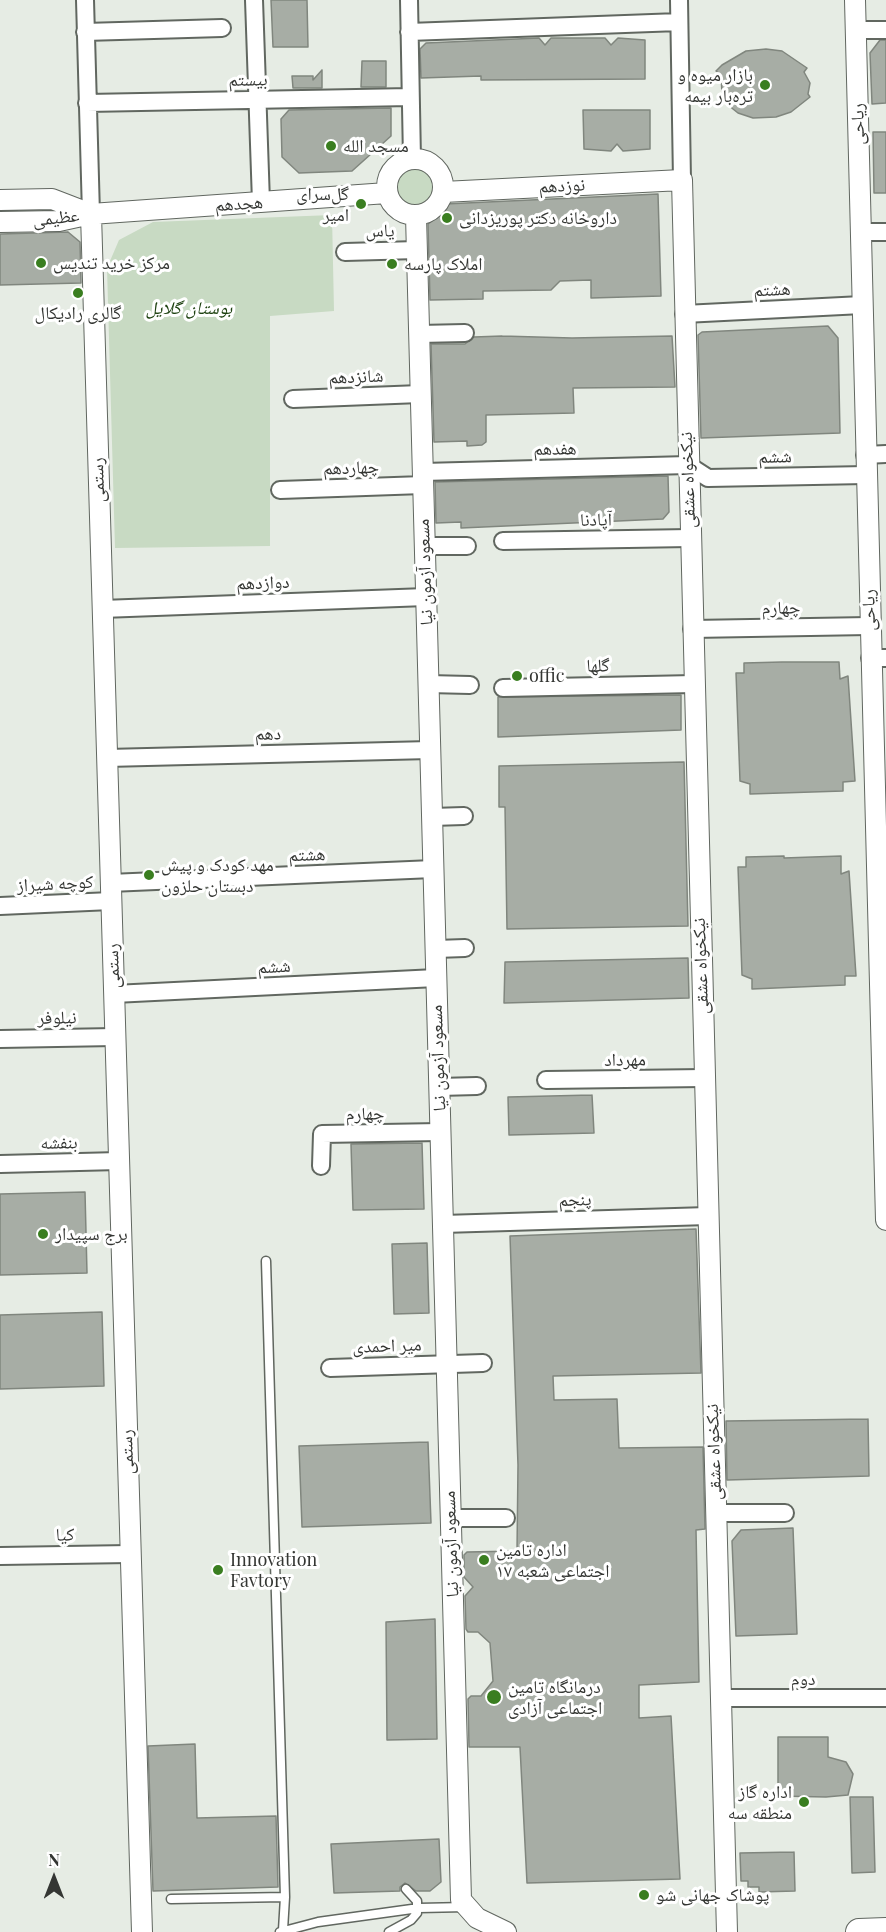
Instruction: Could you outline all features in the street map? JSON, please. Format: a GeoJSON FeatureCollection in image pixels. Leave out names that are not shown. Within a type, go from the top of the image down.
{"type":"FeatureCollection","features":[{"type":"Feature","properties":{"kind":"main road"},"geometry":{"type":"LineString","coordinates":[[859,1932],[886,1931]]}},
{"type":"Feature","properties":{"kind":"street","name":"رستمی"},"geometry":{"type":"LineString","coordinates":[[84,0],[142,1932]]}},
{"type":"Feature","properties":{"kind":"street"},"geometry":{"type":"LineString","coordinates":[[254,0],[261,202]]}},
{"type":"Feature","properties":{"kind":"street"},"geometry":{"type":"LineString","coordinates":[[409,0],[411,159]]}},
{"type":"Feature","properties":{"kind":"street","name":"نیکخواه عشقی"},"geometry":{"type":"LineString","coordinates":[[679,0],[684,314],[728,1932]]}},
{"type":"Feature","properties":{"kind":"street","name":"ریاحی"},"geometry":{"type":"LineString","coordinates":[[855,0],[869,626],[878,658],[886,1220]]}},
{"type":"Feature","properties":{"kind":"street"},"geometry":{"type":"LineString","coordinates":[[409,33],[679,22]]}},
{"type":"Feature","properties":{"kind":"street"},"geometry":{"type":"LineString","coordinates":[[86,33],[222,28]]}},
{"type":"Feature","properties":{"kind":"street"},"geometry":{"type":"LineString","coordinates":[[855,30],[886,30]]}},
{"type":"Feature","properties":{"kind":"street","name":"بیستم"},"geometry":{"type":"LineString","coordinates":[[87,103],[410,97]]}},
{"type":"Feature","properties":{"kind":"street"},"geometry":{"type":"LineString","coordinates":[[411,159],[420,160],[435,168],[443,184],[443,192],[433,209],[416,216],[397,210],[387,193],[389,175],[403,162],[411,159]]}},
{"type":"Feature","properties":{"kind":"street","name":"نوزدهم"},"geometry":{"type":"LineString","coordinates":[[443,192],[682,180]]}},
{"type":"Feature","properties":{"kind":"street","name":"هجدهم"},"geometry":{"type":"LineString","coordinates":[[91,214],[387,193]]}},
{"type":"Feature","properties":{"kind":"street","name":"عظیمی"},"geometry":{"type":"LineString","coordinates":[[0,200],[52,199],[91,214]]}},
{"type":"Feature","properties":{"kind":"street","name":"عظیمی"},"geometry":{"type":"LineString","coordinates":[[0,222],[59,220],[91,214]]}},
{"type":"Feature","properties":{"kind":"street","name":"مسعود آزمون نیا"},"geometry":{"type":"LineString","coordinates":[[416,216],[440,1132],[464,1904]]}},
{"type":"Feature","properties":{"kind":"street"},"geometry":{"type":"LineString","coordinates":[[860,232],[886,232]]}},
{"type":"Feature","properties":{"kind":"street","name":"یاس"},"geometry":{"type":"LineString","coordinates":[[345,252],[417,250]]}},
{"type":"Feature","properties":{"kind":"street","name":"هشتم"},"geometry":{"type":"LineString","coordinates":[[684,314],[862,305]]}},
{"type":"Feature","properties":{"kind":"street"},"geometry":{"type":"LineString","coordinates":[[419,334],[465,333]]}},
{"type":"Feature","properties":{"kind":"street","name":"شانزدهم"},"geometry":{"type":"LineString","coordinates":[[293,399],[420,394]]}},
{"type":"Feature","properties":{"kind":"street"},"geometry":{"type":"LineString","coordinates":[[865,455],[886,454]]}},
{"type":"Feature","properties":{"kind":"street","name":"ششم"},"geometry":{"type":"LineString","coordinates":[[688,465],[708,478],[866,476]]}},
{"type":"Feature","properties":{"kind":"street","name":"هفدهم"},"geometry":{"type":"LineString","coordinates":[[423,478],[688,465]]}},
{"type":"Feature","properties":{"kind":"street","name":"چهاردهم"},"geometry":{"type":"LineString","coordinates":[[280,489],[423,478]]}},
{"type":"Feature","properties":{"kind":"street","name":"آپادنا"},"geometry":{"type":"LineString","coordinates":[[503,541],[690,538]]}},
{"type":"Feature","properties":{"kind":"street"},"geometry":{"type":"LineString","coordinates":[[424,546],[467,546]]}},
{"type":"Feature","properties":{"kind":"street","name":"دوازدهم"},"geometry":{"type":"LineString","coordinates":[[102,609],[426,597]]}},
{"type":"Feature","properties":{"kind":"street","name":"چهارم"},"geometry":{"type":"LineString","coordinates":[[692,629],[869,626]]}},
{"type":"Feature","properties":{"kind":"street"},"geometry":{"type":"LineString","coordinates":[[428,684],[470,685]]}},
{"type":"Feature","properties":{"kind":"street","name":"گلها"},"geometry":{"type":"LineString","coordinates":[[503,688],[694,684]]}},
{"type":"Feature","properties":{"kind":"street","name":"دهم"},"geometry":{"type":"LineString","coordinates":[[107,758],[430,750]]}},
{"type":"Feature","properties":{"kind":"street"},"geometry":{"type":"LineString","coordinates":[[432,817],[464,816]]}},
{"type":"Feature","properties":{"kind":"street","name":"هشتم"},"geometry":{"type":"LineString","coordinates":[[111,892],[433,869]]}},
{"type":"Feature","properties":{"kind":"street","name":"کوچه شیراز"},"geometry":{"type":"LineString","coordinates":[[0,906],[111,892]]}},
{"type":"Feature","properties":{"kind":"street"},"geometry":{"type":"LineString","coordinates":[[435,949],[465,948]]}},
{"type":"Feature","properties":{"kind":"street","name":"ششم"},"geometry":{"type":"LineString","coordinates":[[114,994],[436,978]]}},
{"type":"Feature","properties":{"kind":"street","name":"نیلوفر"},"geometry":{"type":"LineString","coordinates":[[0,1039],[115,1037]]}},
{"type":"Feature","properties":{"kind":"street","name":"مهرداد"},"geometry":{"type":"LineString","coordinates":[[546,1080],[704,1078]]}},
{"type":"Feature","properties":{"kind":"street"},"geometry":{"type":"LineString","coordinates":[[439,1088],[477,1086]]}},
{"type":"Feature","properties":{"kind":"street","name":"چهارم"},"geometry":{"type":"LineString","coordinates":[[321,1166],[322,1134],[440,1132]]}},
{"type":"Feature","properties":{"kind":"street","name":"بنفشه"},"geometry":{"type":"LineString","coordinates":[[0,1164],[119,1161]]}},
{"type":"Feature","properties":{"kind":"street","name":"پنجم"},"geometry":{"type":"LineString","coordinates":[[443,1224],[708,1216]]}},
{"type":"Feature","properties":{"kind":"street","name":"میر احمدی"},"geometry":{"type":"LineString","coordinates":[[330,1368],[483,1363]]}},
{"type":"Feature","properties":{"kind":"street"},"geometry":{"type":"LineString","coordinates":[[716,1513],[785,1513]]}},
{"type":"Feature","properties":{"kind":"street"},"geometry":{"type":"LineString","coordinates":[[451,1518],[506,1518]]}},
{"type":"Feature","properties":{"kind":"street","name":"کیا"},"geometry":{"type":"LineString","coordinates":[[0,1556],[130,1554]]}},
{"type":"Feature","properties":{"kind":"street","name":"دوم"},"geometry":{"type":"LineString","coordinates":[[721,1698],[886,1698]]}},
{"type":"Feature","properties":{"kind":"street"},"geometry":{"type":"LineString","coordinates":[[464,1904],[486,1924],[506,1932]]}},
{"type":"Feature","properties":{"kind":"lane"},"geometry":{"type":"LineString","coordinates":[[266,1261],[285,1897],[282,1931],[318,1922],[464,1904]]}},
{"type":"Feature","properties":{"kind":"lane"},"geometry":{"type":"LineString","coordinates":[[406,1889],[415,1896],[419,1908]]}},
{"type":"Feature","properties":{"kind":"lane"},"geometry":{"type":"LineString","coordinates":[[171,1899],[285,1897]]}},
{"type":"Feature","properties":{"kind":"lane"},"geometry":{"type":"LineString","coordinates":[[389,1932],[411,1920],[419,1908]]}},
{"type":"Feature","properties":{"kind":"green space"},"geometry":{"type":"Polygon","coordinates":[[[415,167],[423,168],[429,173],[434,179],[434,195],[429,201],[423,206],[415,207],[407,206],[401,201],[396,195],[395,187],[396,179],[401,173],[407,168],[415,167]]]}},
{"type":"Feature","properties":{"kind":"green space","name":"بوستان گلایل"},"geometry":{"type":"Polygon","coordinates":[[[332,215],[334,311],[270,316],[270,546],[115,548],[107,268],[119,240],[153,222],[332,215]]]}},
{"type":"Feature","properties":{"kind":"building"},"geometry":{"type":"Polygon","coordinates":[[[271,0],[307,0],[308,47],[273,47],[271,0]]]}},
{"type":"Feature","properties":{"kind":"building"},"geometry":{"type":"Polygon","coordinates":[[[539,38],[545,45],[551,38],[605,38],[611,45],[618,38],[645,40],[645,79],[481,80],[481,76],[421,78],[420,49],[426,43],[539,38]]]}},
{"type":"Feature","properties":{"kind":"building"},"geometry":{"type":"Polygon","coordinates":[[[880,40],[886,40],[886,103],[872,104],[870,53],[880,40]]]}},
{"type":"Feature","properties":{"kind":"building","name":"بازار میوه و تره‌بار بیمه"},"geometry":{"type":"Polygon","coordinates":[[[766,49],[782,51],[807,68],[804,72],[810,83],[808,94],[810,97],[791,112],[776,117],[753,118],[738,113],[718,97],[722,94],[721,75],[716,71],[746,51],[766,49]]]}},
{"type":"Feature","properties":{"kind":"building"},"geometry":{"type":"Polygon","coordinates":[[[362,61],[386,61],[386,87],[361,87],[362,61]]]}},
{"type":"Feature","properties":{"kind":"building"},"geometry":{"type":"Polygon","coordinates":[[[322,70],[322,88],[293,88],[292,76],[313,76],[313,80],[322,70]]]}},
{"type":"Feature","properties":{"kind":"building","name":"مسجد الله"},"geometry":{"type":"Polygon","coordinates":[[[391,108],[391,136],[352,171],[299,173],[282,157],[281,119],[289,110],[391,108]]]}},
{"type":"Feature","properties":{"kind":"building"},"geometry":{"type":"Polygon","coordinates":[[[583,110],[650,110],[650,149],[623,151],[617,144],[611,151],[584,149],[583,110]]]}},
{"type":"Feature","properties":{"kind":"building"},"geometry":{"type":"Polygon","coordinates":[[[873,132],[886,132],[886,193],[874,193],[873,132]]]}},
{"type":"Feature","properties":{"kind":"building"},"geometry":{"type":"Polygon","coordinates":[[[658,194],[661,296],[591,298],[591,280],[560,281],[551,290],[483,291],[483,299],[430,300],[428,224],[436,218],[445,204],[658,194]]]}},
{"type":"Feature","properties":{"kind":"building","name":"مرکز خرید تندیس"},"geometry":{"type":"Polygon","coordinates":[[[68,232],[80,242],[81,283],[0,285],[0,234],[68,232]]]}},
{"type":"Feature","properties":{"kind":"building"},"geometry":{"type":"Polygon","coordinates":[[[828,326],[838,338],[840,433],[701,438],[698,335],[702,332],[828,326]]]}},
{"type":"Feature","properties":{"kind":"building"},"geometry":{"type":"Polygon","coordinates":[[[672,336],[675,387],[573,388],[574,413],[486,415],[486,442],[482,445],[467,446],[467,441],[434,442],[431,344],[465,344],[474,337],[572,338],[672,336]]]}},
{"type":"Feature","properties":{"kind":"building"},"geometry":{"type":"Polygon","coordinates":[[[668,476],[669,512],[663,519],[461,528],[461,522],[436,523],[435,482],[668,476]]]}},
{"type":"Feature","properties":{"kind":"building"},"geometry":{"type":"Polygon","coordinates":[[[839,662],[840,679],[848,676],[855,781],[843,782],[843,791],[750,794],[750,784],[740,781],[736,673],[744,673],[744,663],[839,662]]]}},
{"type":"Feature","properties":{"kind":"building"},"geometry":{"type":"Polygon","coordinates":[[[681,695],[681,730],[498,737],[498,697],[681,695]]]}},
{"type":"Feature","properties":{"kind":"building"},"geometry":{"type":"Polygon","coordinates":[[[684,762],[688,926],[507,929],[505,807],[499,807],[499,766],[684,762]]]}},
{"type":"Feature","properties":{"kind":"building"},"geometry":{"type":"Polygon","coordinates":[[[784,856],[784,858],[841,856],[841,874],[849,871],[856,976],[845,976],[845,985],[752,989],[752,979],[742,975],[738,867],[746,867],[746,857],[784,856]]]}},
{"type":"Feature","properties":{"kind":"building"},"geometry":{"type":"Polygon","coordinates":[[[688,958],[689,998],[504,1003],[505,962],[688,958]]]}},
{"type":"Feature","properties":{"kind":"building"},"geometry":{"type":"Polygon","coordinates":[[[592,1095],[594,1133],[509,1135],[508,1097],[592,1095]]]}},
{"type":"Feature","properties":{"kind":"building"},"geometry":{"type":"Polygon","coordinates":[[[422,1143],[424,1209],[353,1210],[351,1144],[422,1143]]]}},
{"type":"Feature","properties":{"kind":"building","name":"برج سپیدار"},"geometry":{"type":"Polygon","coordinates":[[[85,1192],[87,1273],[0,1275],[0,1194],[85,1192]]]}},
{"type":"Feature","properties":{"kind":"building"},"geometry":{"type":"Polygon","coordinates":[[[696,1229],[701,1373],[553,1376],[554,1400],[617,1399],[619,1448],[703,1447],[705,1529],[696,1530],[699,1682],[639,1685],[639,1718],[671,1716],[680,1879],[527,1883],[520,1747],[469,1747],[468,1699],[471,1696],[481,1696],[493,1681],[490,1643],[478,1632],[468,1632],[466,1629],[465,1596],[473,1587],[464,1577],[464,1555],[467,1552],[517,1551],[518,1465],[510,1236],[696,1229]]]}},
{"type":"Feature","properties":{"kind":"building"},"geometry":{"type":"Polygon","coordinates":[[[427,1243],[429,1313],[394,1314],[392,1244],[427,1243]]]}},
{"type":"Feature","properties":{"kind":"building"},"geometry":{"type":"Polygon","coordinates":[[[102,1312],[104,1386],[0,1389],[0,1315],[102,1312]]]}},
{"type":"Feature","properties":{"kind":"building"},"geometry":{"type":"Polygon","coordinates":[[[868,1419],[869,1476],[727,1480],[726,1421],[868,1419]]]}},
{"type":"Feature","properties":{"kind":"building"},"geometry":{"type":"Polygon","coordinates":[[[428,1442],[431,1523],[302,1527],[299,1446],[428,1442]]]}},
{"type":"Feature","properties":{"kind":"building"},"geometry":{"type":"Polygon","coordinates":[[[793,1528],[797,1634],[736,1636],[732,1541],[741,1530],[793,1528]]]}},
{"type":"Feature","properties":{"kind":"building"},"geometry":{"type":"Polygon","coordinates":[[[435,1619],[437,1739],[387,1740],[386,1622],[435,1619]]]}},
{"type":"Feature","properties":{"kind":"building"},"geometry":{"type":"Polygon","coordinates":[[[778,1737],[828,1737],[828,1757],[846,1762],[853,1774],[848,1795],[778,1796],[778,1737]]]}},
{"type":"Feature","properties":{"kind":"building"},"geometry":{"type":"Polygon","coordinates":[[[195,1744],[197,1818],[276,1816],[278,1887],[153,1891],[148,1746],[195,1744]]]}},
{"type":"Feature","properties":{"kind":"building"},"geometry":{"type":"Polygon","coordinates":[[[850,1797],[873,1797],[875,1872],[852,1873],[850,1797]]]}},
{"type":"Feature","properties":{"kind":"building"},"geometry":{"type":"Polygon","coordinates":[[[439,1839],[441,1882],[430,1891],[416,1891],[405,1883],[400,1887],[400,1891],[334,1893],[331,1844],[439,1839]]]}},
{"type":"Feature","properties":{"kind":"building"},"geometry":{"type":"Polygon","coordinates":[[[794,1852],[795,1891],[759,1892],[759,1887],[748,1887],[748,1881],[741,1881],[740,1853],[794,1852]]]}},
{"type":"Feature","properties":{"kind":"place","name":"بازار میوه و تره‌بار بیمه"},"geometry":{"type":"Point","coordinates":[765,85]}},
{"type":"Feature","properties":{"kind":"place","name":"مسجد الله"},"geometry":{"type":"Point","coordinates":[331,146]}},
{"type":"Feature","properties":{"kind":"place","name":"گل‌سرای امیر"},"geometry":{"type":"Point","coordinates":[361,204]}},
{"type":"Feature","properties":{"kind":"place","name":"داروخانه دکتر پوریزدانی"},"geometry":{"type":"Point","coordinates":[447,218]}},
{"type":"Feature","properties":{"kind":"place","name":"مرکز خرید تندیس"},"geometry":{"type":"Point","coordinates":[41,263]}},
{"type":"Feature","properties":{"kind":"place","name":"املاک پارسه"},"geometry":{"type":"Point","coordinates":[392,264]}},
{"type":"Feature","properties":{"kind":"place","name":"گالری رادیکال"},"geometry":{"type":"Point","coordinates":[78,293]}},
{"type":"Feature","properties":{"kind":"place","name":"offic"},"geometry":{"type":"Point","coordinates":[517,676]}},
{"type":"Feature","properties":{"kind":"place","name":"مهد کودک و پیش دبستان حلزون"},"geometry":{"type":"Point","coordinates":[149,875]}},
{"type":"Feature","properties":{"kind":"place","name":"برج سپیدار"},"geometry":{"type":"Point","coordinates":[43,1234]}},
{"type":"Feature","properties":{"kind":"place","name":"اداره تامین اجتماعی شعبه ۱۷"},"geometry":{"type":"Point","coordinates":[484,1560]}},
{"type":"Feature","properties":{"kind":"place","name":"Innovation Favtory"},"geometry":{"type":"Point","coordinates":[218,1570]}},
{"type":"Feature","properties":{"kind":"place","name":"درمانگاه تامین اجتماعی آزادی"},"geometry":{"type":"Point","coordinates":[494,1697]}},
{"type":"Feature","properties":{"kind":"place","name":"اداره گاز منطقه سه"},"geometry":{"type":"Point","coordinates":[804,1802]}},
{"type":"Feature","properties":{"kind":"place","name":"پوشاک جهانی شو"},"geometry":{"type":"Point","coordinates":[644,1895]}}]}
